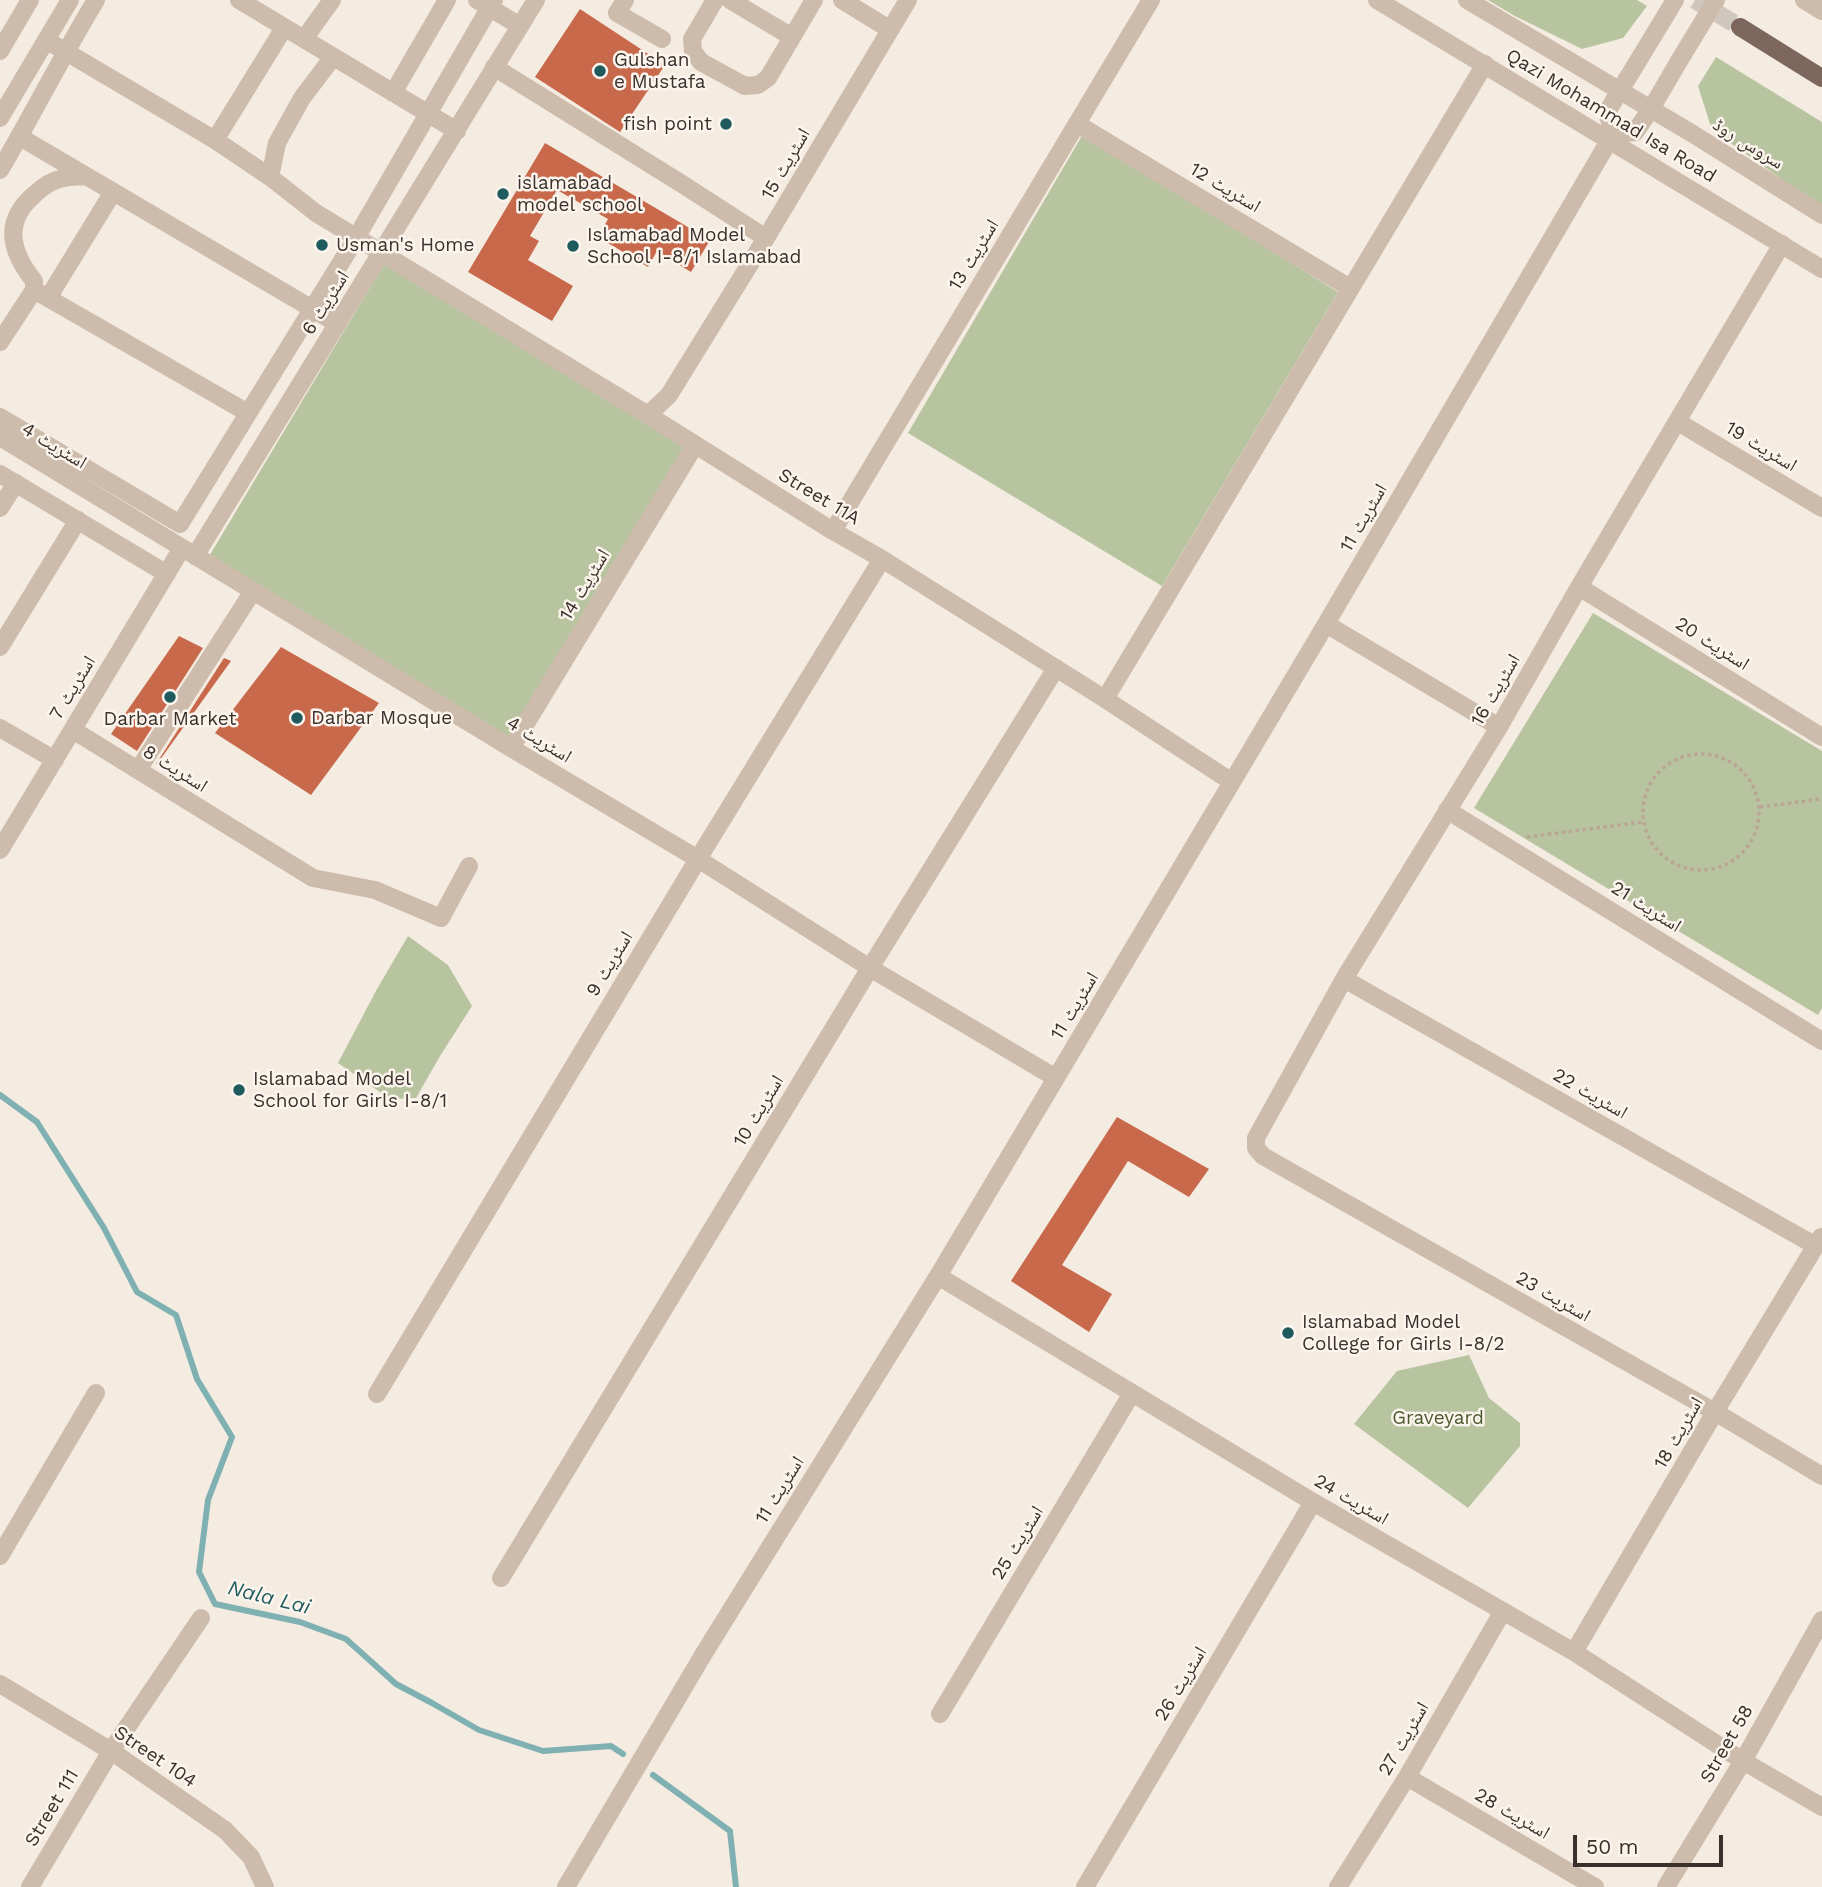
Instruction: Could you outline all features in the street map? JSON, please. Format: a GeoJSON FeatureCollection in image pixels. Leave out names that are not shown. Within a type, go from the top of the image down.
{"type":"FeatureCollection","features":[{"type":"Feature","properties":{"kind":"main road"},"geometry":{"type":"LineString","coordinates":[[1741,27],[1822,78]]}},
{"type":"Feature","properties":{"kind":"street"},"geometry":{"type":"LineString","coordinates":[[0,51],[30,0]]}},
{"type":"Feature","properties":{"kind":"street"},"geometry":{"type":"LineString","coordinates":[[0,118],[70,0]]}},
{"type":"Feature","properties":{"kind":"street"},"geometry":{"type":"LineString","coordinates":[[0,170],[96,0]]}},
{"type":"Feature","properties":{"kind":"street"},"geometry":{"type":"LineString","coordinates":[[239,0],[457,131]]}},
{"type":"Feature","properties":{"kind":"street"},"geometry":{"type":"LineString","coordinates":[[304,39],[332,0]]}},
{"type":"Feature","properties":{"kind":"street"},"geometry":{"type":"LineString","coordinates":[[393,93],[447,0]]}},
{"type":"Feature","properties":{"kind":"street","name":"اسٹریٹ 6"},"geometry":{"type":"LineString","coordinates":[[188,552],[338,324],[536,0]]}},
{"type":"Feature","properties":{"kind":"street"},"geometry":{"type":"LineString","coordinates":[[625,0],[617,13],[662,39]]}},
{"type":"Feature","properties":{"kind":"street"},"geometry":{"type":"LineString","coordinates":[[715,0],[692,39],[693,51],[701,62],[745,86],[758,85],[768,78],[814,0]]}},
{"type":"Feature","properties":{"kind":"street"},"geometry":{"type":"LineString","coordinates":[[730,0],[792,37]]}},
{"type":"Feature","properties":{"kind":"street"},"geometry":{"type":"LineString","coordinates":[[842,0],[889,30]]}},
{"type":"Feature","properties":{"kind":"street","name":"اسٹریٹ 15"},"geometry":{"type":"LineString","coordinates":[[648,415],[669,395],[766,239],[908,0]]}},
{"type":"Feature","properties":{"kind":"street","name":"اسٹریٹ 13"},"geometry":{"type":"LineString","coordinates":[[833,531],[1152,0]]}},
{"type":"Feature","properties":{"kind":"street","name":"Qazi Mohammad Isa Road"},"geometry":{"type":"LineString","coordinates":[[1377,0],[1611,137],[1822,269]]}},
{"type":"Feature","properties":{"kind":"street","name":"سروس روڈ"},"geometry":{"type":"LineString","coordinates":[[1467,0],[1822,215]]}},
{"type":"Feature","properties":{"kind":"street"},"geometry":{"type":"LineString","coordinates":[[1675,0],[1607,112],[1611,137],[1635,132],[1716,0]]}},
{"type":"Feature","properties":{"kind":"street"},"geometry":{"type":"LineString","coordinates":[[1804,0],[1822,10]]}},
{"type":"Feature","properties":{"kind":"street"},"geometry":{"type":"LineString","coordinates":[[0,417],[180,524],[356,238],[487,3],[520,26]]}},
{"type":"Feature","properties":{"kind":"street"},"geometry":{"type":"LineString","coordinates":[[215,140],[284,28]]}},
{"type":"Feature","properties":{"kind":"street","name":"Street 11A"},"geometry":{"type":"LineString","coordinates":[[46,40],[215,140],[270,177],[316,213],[882,559],[1233,782]]}},
{"type":"Feature","properties":{"kind":"street"},"geometry":{"type":"LineString","coordinates":[[270,177],[277,143],[302,98],[333,57]]}},
{"type":"Feature","properties":{"kind":"street"},"geometry":{"type":"LineString","coordinates":[[1105,699],[1485,64]]}},
{"type":"Feature","properties":{"kind":"street"},"geometry":{"type":"LineString","coordinates":[[494,67],[766,239]]}},
{"type":"Feature","properties":{"kind":"street","name":"اسٹریٹ 12"},"geometry":{"type":"LineString","coordinates":[[1077,124],[1350,288]]}},
{"type":"Feature","properties":{"kind":"street"},"geometry":{"type":"LineString","coordinates":[[20,137],[338,324]]}},
{"type":"Feature","properties":{"kind":"street","name":"اسٹریٹ 11"},"geometry":{"type":"LineString","coordinates":[[566,1887],[710,1643],[938,1276],[1233,782],[1611,137]]}},
{"type":"Feature","properties":{"kind":"street"},"geometry":{"type":"LineString","coordinates":[[86,176],[65,178],[43,186],[20,209],[13,225],[22,265],[41,294],[248,413]]}},
{"type":"Feature","properties":{"kind":"street"},"geometry":{"type":"LineString","coordinates":[[0,342],[41,294],[113,192]]}},
{"type":"Feature","properties":{"kind":"street","name":"اسٹریٹ 16"},"geometry":{"type":"LineString","coordinates":[[1263,1156],[1256,1148],[1256,1138],[1344,979],[1499,727],[1782,244]]}},
{"type":"Feature","properties":{"kind":"street","name":"اسٹریٹ 19"},"geometry":{"type":"LineString","coordinates":[[1678,422],[1822,508]]}},
{"type":"Feature","properties":{"kind":"street","name":"اسٹریٹ 4"},"geometry":{"type":"LineString","coordinates":[[0,437],[698,859],[870,968],[1056,1078]]}},
{"type":"Feature","properties":{"kind":"street","name":"اسٹریٹ 14"},"geometry":{"type":"LineString","coordinates":[[511,748],[695,445]]}},
{"type":"Feature","properties":{"kind":"street"},"geometry":{"type":"LineString","coordinates":[[0,508],[8,478],[167,574]]}},
{"type":"Feature","properties":{"kind":"street"},"geometry":{"type":"LineString","coordinates":[[2,640],[78,520]]}},
{"type":"Feature","properties":{"kind":"street","name":"اسٹریٹ 7"},"geometry":{"type":"LineString","coordinates":[[0,850],[167,574],[188,552]]}},
{"type":"Feature","properties":{"kind":"street","name":"اسٹریٹ 9"},"geometry":{"type":"LineString","coordinates":[[377,1394],[698,859],[882,559]]}},
{"type":"Feature","properties":{"kind":"street","name":"اسٹریٹ 20"},"geometry":{"type":"LineString","coordinates":[[1579,587],[1822,737]]}},
{"type":"Feature","properties":{"kind":"street"},"geometry":{"type":"LineString","coordinates":[[138,770],[253,591]]}},
{"type":"Feature","properties":{"kind":"street"},"geometry":{"type":"LineString","coordinates":[[1326,624],[1499,727]]}},
{"type":"Feature","properties":{"kind":"street","name":"اسٹریٹ 10"},"geometry":{"type":"LineString","coordinates":[[501,1578],[870,968],[1056,668]]}},
{"type":"Feature","properties":{"kind":"street"},"geometry":{"type":"LineString","coordinates":[[0,728],[55,760]]}},
{"type":"Feature","properties":{"kind":"street","name":"اسٹریٹ 8"},"geometry":{"type":"LineString","coordinates":[[73,730],[313,878],[375,890],[441,918],[469,866]]}},
{"type":"Feature","properties":{"kind":"street","name":"اسٹریٹ 21"},"geometry":{"type":"LineString","coordinates":[[1447,810],[1819,1033]]}},
{"type":"Feature","properties":{"kind":"street","name":"اسٹریٹ 22"},"geometry":{"type":"LineString","coordinates":[[1344,979],[1819,1241]]}},
{"type":"Feature","properties":{"kind":"street","name":"اسٹریٹ 23"},"geometry":{"type":"LineString","coordinates":[[1263,1156],[1715,1412],[1822,1476]]}},
{"type":"Feature","properties":{"kind":"street","name":"اسٹریٹ 18"},"geometry":{"type":"LineString","coordinates":[[1574,1653],[1819,1241]]}},
{"type":"Feature","properties":{"kind":"street","name":"اسٹریٹ 24"},"geometry":{"type":"LineString","coordinates":[[938,1276],[1312,1502],[1574,1653],[1822,1807]]}},
{"type":"Feature","properties":{"kind":"street","name":"اسٹریٹ 25"},"geometry":{"type":"LineString","coordinates":[[940,1714],[1132,1393]]}},
{"type":"Feature","properties":{"kind":"street"},"geometry":{"type":"LineString","coordinates":[[0,1556],[96,1394]]}},
{"type":"Feature","properties":{"kind":"street","name":"اسٹریٹ 26"},"geometry":{"type":"LineString","coordinates":[[1085,1887],[1312,1502]]}},
{"type":"Feature","properties":{"kind":"street","name":"اسٹریٹ 27"},"geometry":{"type":"LineString","coordinates":[[1338,1887],[1407,1777],[1503,1611]]}},
{"type":"Feature","properties":{"kind":"street","name":"Street 111"},"geometry":{"type":"LineString","coordinates":[[30,1887],[111,1751],[201,1618]]}},
{"type":"Feature","properties":{"kind":"street","name":"Street 58"},"geometry":{"type":"LineString","coordinates":[[1666,1887],[1743,1760],[1822,1620]]}},
{"type":"Feature","properties":{"kind":"street","name":"Street 104"},"geometry":{"type":"LineString","coordinates":[[0,1684],[111,1751],[225,1830],[251,1857],[265,1887]]}},
{"type":"Feature","properties":{"kind":"street","name":"اسٹریٹ 28"},"geometry":{"type":"LineString","coordinates":[[1407,1777],[1595,1887]]}},
{"type":"Feature","properties":{"kind":"path"},"geometry":{"type":"LineString","coordinates":[[1710,754],[1729,760],[1744,772],[1755,788],[1760,807],[1759,826],[1751,844],[1738,858],[1721,868],[1702,871],[1682,868],[1665,859],[1652,845],[1643,822],[1642,808],[1647,789],[1658,773],[1672,761],[1691,755],[1710,754]]}},
{"type":"Feature","properties":{"kind":"path"},"geometry":{"type":"LineString","coordinates":[[1760,807],[1822,799]]}},
{"type":"Feature","properties":{"kind":"path"},"geometry":{"type":"LineString","coordinates":[[1498,841],[1643,822]]}},
{"type":"Feature","properties":{"kind":"green space"},"geometry":{"type":"Polygon","coordinates":[[[1488,0],[1637,0],[1647,6],[1623,38],[1582,49],[1488,0]]]}},
{"type":"Feature","properties":{"kind":"green space"},"geometry":{"type":"Polygon","coordinates":[[[1716,57],[1822,122],[1822,208],[1712,130],[1698,86],[1716,57]]]}},
{"type":"Feature","properties":{"kind":"green space"},"geometry":{"type":"Polygon","coordinates":[[[1083,134],[1338,292],[1162,586],[908,433],[1083,134]]]}},
{"type":"Feature","properties":{"kind":"green space"},"geometry":{"type":"Polygon","coordinates":[[[386,261],[695,445],[511,748],[208,558],[386,261]]]}},
{"type":"Feature","properties":{"kind":"green space"},"geometry":{"type":"Polygon","coordinates":[[[1593,613],[1822,751],[1822,1008],[1818,1015],[1474,808],[1593,613]]]}},
{"type":"Feature","properties":{"kind":"green space"},"geometry":{"type":"Polygon","coordinates":[[[408,936],[448,965],[472,1006],[416,1098],[390,1099],[338,1063],[408,936]]]}},
{"type":"Feature","properties":{"kind":"green space","name":"Graveyard"},"geometry":{"type":"Polygon","coordinates":[[[1469,1355],[1489,1398],[1520,1423],[1520,1446],[1468,1508],[1354,1424],[1397,1371],[1469,1355]]]}},
{"type":"Feature","properties":{"kind":"building","name":"Gulshan e Mustafa"},"geometry":{"type":"Polygon","coordinates":[[[580,9],[665,65],[620,132],[535,77],[580,9]]]}},
{"type":"Feature","properties":{"kind":"building"},"geometry":{"type":"Polygon","coordinates":[[[545,143],[710,240],[691,272],[657,251],[648,267],[598,237],[608,219],[557,190],[530,236],[539,241],[528,260],[573,286],[552,321],[468,272],[545,143]]]}},
{"type":"Feature","properties":{"kind":"building"},"geometry":{"type":"Polygon","coordinates":[[[179,636],[203,648],[137,751],[111,734],[179,636]]]}},
{"type":"Feature","properties":{"kind":"building","name":"Darbar Mosque"},"geometry":{"type":"Polygon","coordinates":[[[281,647],[379,703],[311,795],[215,733],[281,647]]]}},
{"type":"Feature","properties":{"kind":"building"},"geometry":{"type":"Polygon","coordinates":[[[224,658],[231,661],[156,764],[224,658]]]}},
{"type":"Feature","properties":{"kind":"building"},"geometry":{"type":"Polygon","coordinates":[[[1117,1117],[1209,1169],[1189,1197],[1128,1161],[1062,1265],[1112,1294],[1089,1332],[1011,1281],[1117,1117]]]}},
{"type":"Feature","properties":{"kind":"waterway","name":"Nala Lai"},"geometry":{"type":"LineString","coordinates":[[0,1095],[37,1122],[104,1228],[137,1292],[176,1315],[197,1379],[232,1437],[208,1500],[199,1572],[215,1604],[300,1622],[346,1639],[396,1684],[479,1730],[543,1751],[611,1746],[623,1754]]}},
{"type":"Feature","properties":{"kind":"waterway","name":"Nala Lai"},"geometry":{"type":"LineString","coordinates":[[653,1775],[730,1831],[736,1887]]}},
{"type":"Feature","properties":{"kind":"tunnel"},"geometry":{"type":"LineString","coordinates":[[1695,0],[1740,27]]}},
{"type":"Feature","properties":{"kind":"place","name":"Gulshan e Mustafa"},"geometry":{"type":"Point","coordinates":[600,71]}},
{"type":"Feature","properties":{"kind":"place","name":"fish point"},"geometry":{"type":"Point","coordinates":[726,124]}},
{"type":"Feature","properties":{"kind":"place","name":"islamabad model school"},"geometry":{"type":"Point","coordinates":[503,194]}},
{"type":"Feature","properties":{"kind":"place","name":"Usman's Home"},"geometry":{"type":"Point","coordinates":[322,245]}},
{"type":"Feature","properties":{"kind":"place","name":"Islamabad Model School I-8/1 Islamabad"},"geometry":{"type":"Point","coordinates":[573,246]}},
{"type":"Feature","properties":{"kind":"place","name":"Darbar Market"},"geometry":{"type":"Point","coordinates":[170,697]}},
{"type":"Feature","properties":{"kind":"place","name":"Darbar Mosque"},"geometry":{"type":"Point","coordinates":[297,718]}},
{"type":"Feature","properties":{"kind":"place","name":"Islamabad Model School for Girls I-8/1"},"geometry":{"type":"Point","coordinates":[239,1090]}},
{"type":"Feature","properties":{"kind":"place","name":"Islamabad Model College for Girls I-8/2"},"geometry":{"type":"Point","coordinates":[1288,1333]}}]}
